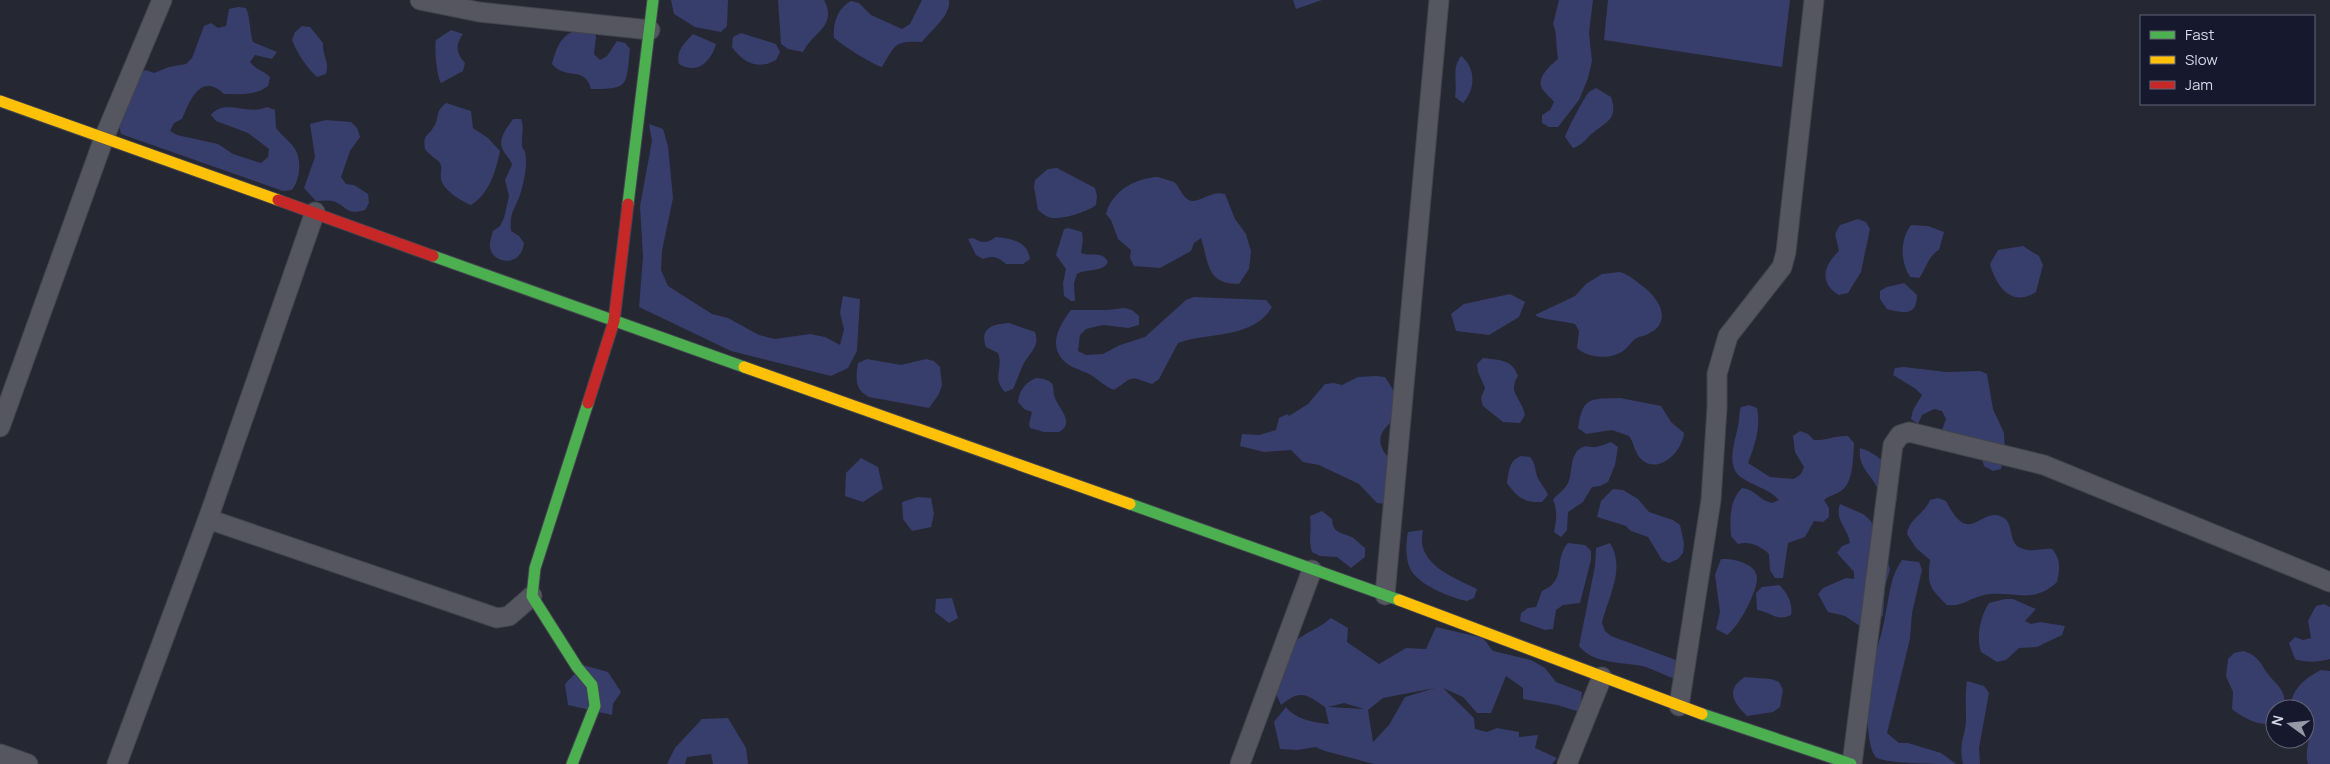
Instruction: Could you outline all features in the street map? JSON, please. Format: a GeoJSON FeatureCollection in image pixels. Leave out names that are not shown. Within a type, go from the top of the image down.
{"type":"FeatureCollection","features":[{"type":"Feature","properties":{"kind":"street"},"geometry":{"type":"LineString","coordinates":[[0,426],[104,138],[162,0]]}},
{"type":"Feature","properties":{"kind":"street"},"geometry":{"type":"LineString","coordinates":[[420,0],[479,12],[650,30]]}},
{"type":"Feature","properties":{"kind":"street"},"geometry":{"type":"LineString","coordinates":[[572,764],[596,706],[592,685],[577,667],[532,596],[535,568],[614,321],[650,30],[652,0]]}},
{"type":"Feature","properties":{"kind":"street"},"geometry":{"type":"LineString","coordinates":[[1385,595],[1439,0]]}},
{"type":"Feature","properties":{"kind":"street"},"geometry":{"type":"LineString","coordinates":[[1679,706],[1711,500],[1717,408],[1717,374],[1728,336],[1782,267],[1786,252],[1814,0]]}},
{"type":"Feature","properties":{"kind":"street"},"geometry":{"type":"LineString","coordinates":[[0,101],[1385,595],[1679,706],[1852,764],[1894,445],[1900,435],[1909,432],[2044,464],[2330,582]]}},
{"type":"Feature","properties":{"kind":"street"},"geometry":{"type":"LineString","coordinates":[[117,764],[208,519],[315,212]]}},
{"type":"Feature","properties":{"kind":"street"},"geometry":{"type":"LineString","coordinates":[[208,519],[497,618],[509,616],[532,596]]}},
{"type":"Feature","properties":{"kind":"street"},"geometry":{"type":"LineString","coordinates":[[1240,764],[1312,570]]}},
{"type":"Feature","properties":{"kind":"street"},"geometry":{"type":"LineString","coordinates":[[1567,764],[1602,677]]}},
{"type":"Feature","properties":{"kind":"street"},"geometry":{"type":"LineString","coordinates":[[0,754],[28,764]]}},
{"type":"Feature","properties":{"kind":"shaded area"},"geometry":{"type":"Polygon","coordinates":[[[671,0],[728,0],[727,26],[721,32],[695,27],[674,14],[671,0]]]}},
{"type":"Feature","properties":{"kind":"shaded area"},"geometry":{"type":"Polygon","coordinates":[[[778,0],[824,0],[828,9],[826,23],[803,52],[788,49],[781,44],[778,0]]]}},
{"type":"Feature","properties":{"kind":"shaded area"},"geometry":{"type":"Polygon","coordinates":[[[922,0],[949,0],[947,12],[922,42],[901,43],[893,49],[882,67],[865,59],[834,38],[834,27],[839,12],[851,1],[859,3],[871,15],[902,29],[910,24],[922,0]]]}},
{"type":"Feature","properties":{"kind":"shaded area"},"geometry":{"type":"Polygon","coordinates":[[[1293,0],[1322,0],[1296,9],[1293,0]]]}},
{"type":"Feature","properties":{"kind":"shaded area"},"geometry":{"type":"Polygon","coordinates":[[[1559,0],[1593,0],[1589,33],[1592,61],[1588,78],[1579,100],[1558,127],[1549,127],[1542,123],[1542,115],[1550,110],[1554,102],[1543,90],[1541,81],[1544,73],[1558,59],[1553,24],[1559,0]]]}},
{"type":"Feature","properties":{"kind":"shaded area"},"geometry":{"type":"Polygon","coordinates":[[[1608,0],[1790,0],[1782,67],[1604,40],[1608,0]]]}},
{"type":"Feature","properties":{"kind":"shaded area"},"geometry":{"type":"Polygon","coordinates":[[[246,8],[253,42],[277,52],[272,59],[255,55],[250,62],[270,77],[268,86],[253,93],[242,94],[224,94],[216,88],[202,87],[192,97],[182,119],[174,123],[170,131],[177,135],[218,144],[233,154],[261,163],[268,157],[269,149],[248,133],[216,121],[211,115],[217,110],[230,107],[252,110],[267,107],[275,110],[276,128],[293,146],[299,159],[297,181],[292,190],[283,191],[121,134],[119,126],[138,73],[146,70],[154,73],[169,67],[186,64],[192,58],[204,26],[211,23],[218,28],[226,26],[229,9],[246,8]]]}},
{"type":"Feature","properties":{"kind":"shaded area"},"geometry":{"type":"Polygon","coordinates":[[[302,26],[310,27],[323,43],[327,66],[326,74],[317,77],[306,65],[292,40],[295,32],[302,26]]]}},
{"type":"Feature","properties":{"kind":"shaded area"},"geometry":{"type":"Polygon","coordinates":[[[593,28],[596,37],[594,54],[600,60],[607,56],[617,41],[625,43],[630,49],[626,78],[624,83],[619,86],[591,89],[584,77],[563,72],[552,64],[561,41],[565,37],[576,30],[593,28]]]}},
{"type":"Feature","properties":{"kind":"shaded area"},"geometry":{"type":"Polygon","coordinates":[[[451,30],[463,34],[458,49],[465,63],[463,71],[441,83],[436,62],[436,40],[451,30]]]}},
{"type":"Feature","properties":{"kind":"shaded area"},"geometry":{"type":"Polygon","coordinates":[[[741,33],[776,44],[780,52],[776,60],[763,64],[746,61],[732,47],[733,37],[741,33]]]}},
{"type":"Feature","properties":{"kind":"shaded area"},"geometry":{"type":"Polygon","coordinates":[[[693,34],[716,44],[707,61],[702,65],[692,68],[679,64],[678,59],[681,48],[693,34]]]}},
{"type":"Feature","properties":{"kind":"shaded area"},"geometry":{"type":"Polygon","coordinates":[[[1461,56],[1472,72],[1472,85],[1463,103],[1455,97],[1455,71],[1461,56]]]}},
{"type":"Feature","properties":{"kind":"shaded area"},"geometry":{"type":"Polygon","coordinates":[[[1596,88],[1611,97],[1613,104],[1612,114],[1607,122],[1573,148],[1565,137],[1566,134],[1587,94],[1596,88]]]}},
{"type":"Feature","properties":{"kind":"shaded area"},"geometry":{"type":"Polygon","coordinates":[[[446,103],[471,111],[473,128],[488,138],[500,151],[491,181],[483,195],[471,205],[458,198],[445,187],[441,179],[440,163],[425,149],[424,141],[435,125],[438,112],[446,103]]]}},
{"type":"Feature","properties":{"kind":"shaded area"},"geometry":{"type":"Polygon","coordinates":[[[513,119],[521,119],[523,129],[522,146],[526,162],[520,195],[512,215],[511,231],[519,236],[524,243],[518,257],[506,261],[495,257],[490,241],[493,231],[500,226],[504,218],[509,196],[505,180],[512,165],[501,146],[501,142],[513,119]]]}},
{"type":"Feature","properties":{"kind":"shaded area"},"geometry":{"type":"Polygon","coordinates":[[[326,120],[351,122],[357,128],[360,137],[350,151],[341,177],[346,184],[354,185],[368,194],[369,203],[365,210],[354,212],[332,201],[316,201],[304,188],[315,157],[310,124],[326,120]]]}},
{"type":"Feature","properties":{"kind":"shaded area"},"geometry":{"type":"Polygon","coordinates":[[[649,124],[663,129],[668,146],[673,198],[662,251],[661,270],[668,286],[712,314],[728,318],[759,335],[775,339],[810,334],[825,337],[840,345],[844,329],[840,313],[843,296],[860,299],[857,351],[848,368],[831,376],[731,351],[639,307],[643,257],[640,206],[652,141],[649,124]]]}},
{"type":"Feature","properties":{"kind":"shaded area"},"geometry":{"type":"Polygon","coordinates":[[[1057,168],[1095,188],[1097,196],[1096,205],[1069,216],[1057,218],[1048,217],[1038,210],[1034,187],[1035,180],[1048,169],[1057,168]]]}},
{"type":"Feature","properties":{"kind":"shaded area"},"geometry":{"type":"Polygon","coordinates":[[[1158,177],[1174,182],[1188,200],[1193,201],[1219,193],[1225,194],[1235,219],[1246,234],[1251,251],[1249,269],[1239,284],[1228,283],[1215,276],[1208,264],[1201,238],[1194,243],[1191,251],[1160,268],[1134,266],[1130,258],[1131,250],[1118,239],[1111,220],[1106,214],[1113,199],[1126,187],[1141,180],[1158,177]]]}},
{"type":"Feature","properties":{"kind":"shaded area"},"geometry":{"type":"Polygon","coordinates":[[[1858,219],[1866,222],[1870,229],[1861,272],[1848,293],[1839,295],[1828,285],[1826,280],[1829,263],[1839,251],[1835,234],[1840,225],[1858,219]]]}},
{"type":"Feature","properties":{"kind":"shaded area"},"geometry":{"type":"Polygon","coordinates":[[[1911,225],[1928,226],[1944,232],[1939,250],[1930,259],[1919,278],[1910,277],[1904,264],[1903,244],[1911,225]]]}},
{"type":"Feature","properties":{"kind":"shaded area"},"geometry":{"type":"Polygon","coordinates":[[[1068,228],[1082,232],[1081,253],[1103,256],[1108,262],[1102,268],[1077,274],[1074,283],[1075,301],[1071,301],[1064,296],[1063,283],[1066,269],[1056,255],[1064,229],[1068,228]]]}},
{"type":"Feature","properties":{"kind":"shaded area"},"geometry":{"type":"Polygon","coordinates":[[[996,237],[1018,242],[1026,248],[1030,259],[1023,264],[1006,264],[995,257],[983,259],[976,255],[968,239],[973,238],[984,242],[996,237]]]}},
{"type":"Feature","properties":{"kind":"shaded area"},"geometry":{"type":"Polygon","coordinates":[[[2023,246],[2039,256],[2043,265],[2036,292],[2027,296],[2012,296],[1996,280],[1990,264],[1998,250],[2023,246]]]}},
{"type":"Feature","properties":{"kind":"shaded area"},"geometry":{"type":"Polygon","coordinates":[[[1620,272],[1651,293],[1659,305],[1662,318],[1660,324],[1655,329],[1647,335],[1635,339],[1618,354],[1599,357],[1587,354],[1577,348],[1579,331],[1575,324],[1535,315],[1575,296],[1586,284],[1602,274],[1620,272]]]}},
{"type":"Feature","properties":{"kind":"shaded area"},"geometry":{"type":"Polygon","coordinates":[[[1904,283],[1917,295],[1915,307],[1908,312],[1887,309],[1880,299],[1880,291],[1887,287],[1904,283]]]}},
{"type":"Feature","properties":{"kind":"shaded area"},"geometry":{"type":"Polygon","coordinates":[[[1510,294],[1525,302],[1519,317],[1489,335],[1456,331],[1451,314],[1464,304],[1510,294]]]}},
{"type":"Feature","properties":{"kind":"shaded area"},"geometry":{"type":"Polygon","coordinates":[[[1194,297],[1266,300],[1272,307],[1254,325],[1242,330],[1178,343],[1159,379],[1152,384],[1138,379],[1131,379],[1114,390],[1091,375],[1069,365],[1058,352],[1056,338],[1071,310],[1124,308],[1132,310],[1139,316],[1139,325],[1128,328],[1103,325],[1086,329],[1080,335],[1078,351],[1086,355],[1103,354],[1120,345],[1145,337],[1186,300],[1194,297]]]}},
{"type":"Feature","properties":{"kind":"shaded area"},"geometry":{"type":"Polygon","coordinates":[[[1009,323],[1035,332],[1036,345],[1024,363],[1013,389],[1005,392],[1001,387],[998,377],[1000,364],[998,353],[986,347],[984,335],[993,326],[1009,323]]]}},
{"type":"Feature","properties":{"kind":"shaded area"},"geometry":{"type":"Polygon","coordinates":[[[1483,358],[1504,361],[1509,363],[1515,370],[1518,376],[1514,387],[1525,415],[1520,423],[1503,422],[1483,406],[1481,398],[1485,388],[1478,372],[1477,364],[1483,358]]]}},
{"type":"Feature","properties":{"kind":"shaded area"},"geometry":{"type":"Polygon","coordinates":[[[867,359],[901,365],[926,359],[934,361],[940,367],[942,385],[939,394],[929,408],[869,397],[858,387],[857,383],[858,363],[867,359]]]}},
{"type":"Feature","properties":{"kind":"shaded area"},"geometry":{"type":"Polygon","coordinates":[[[1904,367],[1946,372],[1980,371],[1987,374],[1993,409],[2004,433],[2005,452],[2001,469],[1993,471],[1984,466],[1977,442],[1970,437],[1940,435],[1946,419],[1942,411],[1934,409],[1922,415],[1918,424],[1911,419],[1913,410],[1922,395],[1916,389],[1893,375],[1895,368],[1904,367]]]}},
{"type":"Feature","properties":{"kind":"shaded area"},"geometry":{"type":"Polygon","coordinates":[[[1358,377],[1385,377],[1399,399],[1398,417],[1383,431],[1380,441],[1390,459],[1386,504],[1377,503],[1359,484],[1319,465],[1303,462],[1291,450],[1264,452],[1240,446],[1242,434],[1259,435],[1276,430],[1279,418],[1287,414],[1289,416],[1308,404],[1325,384],[1334,383],[1342,385],[1358,377]]]}},
{"type":"Feature","properties":{"kind":"shaded area"},"geometry":{"type":"Polygon","coordinates":[[[1037,378],[1052,383],[1055,397],[1066,418],[1066,425],[1059,432],[1044,432],[1030,428],[1032,412],[1024,409],[1018,402],[1024,387],[1030,381],[1037,378]]]}},
{"type":"Feature","properties":{"kind":"shaded area"},"geometry":{"type":"Polygon","coordinates":[[[1620,398],[1661,406],[1671,422],[1684,433],[1680,446],[1663,463],[1649,464],[1642,460],[1629,436],[1612,430],[1586,434],[1578,428],[1582,410],[1590,401],[1620,398]]]}},
{"type":"Feature","properties":{"kind":"shaded area"},"geometry":{"type":"Polygon","coordinates":[[[1749,405],[1757,408],[1758,429],[1748,463],[1770,477],[1794,479],[1801,474],[1804,467],[1795,452],[1793,436],[1800,431],[1808,434],[1814,440],[1848,436],[1854,443],[1851,476],[1848,482],[1841,491],[1824,500],[1829,508],[1829,517],[1823,522],[1814,521],[1805,537],[1788,543],[1783,578],[1775,578],[1770,570],[1769,554],[1766,551],[1751,544],[1738,544],[1731,536],[1733,504],[1742,488],[1751,491],[1768,502],[1772,503],[1779,500],[1771,493],[1742,478],[1737,473],[1732,461],[1740,410],[1741,407],[1749,405]]]}},
{"type":"Feature","properties":{"kind":"shaded area"},"geometry":{"type":"Polygon","coordinates":[[[1611,442],[1618,447],[1615,465],[1608,482],[1592,487],[1583,502],[1568,512],[1567,530],[1561,537],[1554,532],[1556,512],[1553,500],[1565,488],[1570,479],[1573,460],[1577,451],[1583,447],[1596,447],[1611,442]]]}},
{"type":"Feature","properties":{"kind":"shaded area"},"geometry":{"type":"Polygon","coordinates":[[[1860,448],[1872,453],[1883,461],[1895,476],[1898,486],[1891,518],[1875,516],[1877,487],[1861,462],[1860,448]]]}},
{"type":"Feature","properties":{"kind":"shaded area"},"geometry":{"type":"Polygon","coordinates":[[[1521,456],[1530,457],[1534,462],[1537,477],[1548,495],[1542,502],[1522,498],[1507,483],[1512,463],[1521,456]]]}},
{"type":"Feature","properties":{"kind":"shaded area"},"geometry":{"type":"Polygon","coordinates":[[[861,458],[878,467],[883,489],[863,502],[845,496],[846,473],[861,458]]]}},
{"type":"Feature","properties":{"kind":"shaded area"},"geometry":{"type":"Polygon","coordinates":[[[1613,489],[1623,490],[1638,499],[1649,512],[1673,520],[1680,525],[1684,544],[1683,553],[1678,559],[1669,563],[1662,560],[1648,537],[1631,531],[1626,526],[1597,517],[1601,501],[1613,489]]]}},
{"type":"Feature","properties":{"kind":"shaded area"},"geometry":{"type":"Polygon","coordinates":[[[918,497],[931,498],[934,514],[931,527],[912,531],[903,519],[902,502],[918,497]]]}},
{"type":"Feature","properties":{"kind":"shaded area"},"geometry":{"type":"Polygon","coordinates":[[[1938,498],[1946,501],[1954,515],[1962,522],[1968,524],[1975,523],[1994,515],[2002,517],[2008,523],[2014,542],[2021,548],[2029,550],[2052,549],[2059,564],[2057,582],[2038,594],[1991,594],[1976,597],[1957,605],[1947,605],[1936,594],[1929,580],[1930,560],[1916,548],[1907,534],[1911,524],[1930,500],[1938,498]]]}},
{"type":"Feature","properties":{"kind":"shaded area"},"geometry":{"type":"Polygon","coordinates":[[[1840,504],[1863,514],[1870,520],[1879,535],[1890,569],[1885,587],[1883,615],[1877,623],[1869,627],[1860,626],[1845,616],[1828,612],[1818,594],[1823,588],[1846,578],[1854,579],[1854,572],[1837,553],[1842,546],[1850,543],[1840,519],[1840,504]]]}},
{"type":"Feature","properties":{"kind":"shaded area"},"geometry":{"type":"Polygon","coordinates":[[[1322,511],[1332,519],[1336,530],[1352,537],[1365,548],[1365,557],[1351,568],[1337,557],[1320,556],[1312,552],[1310,516],[1322,511]]]}},
{"type":"Feature","properties":{"kind":"shaded area"},"geometry":{"type":"Polygon","coordinates":[[[1423,530],[1422,542],[1430,560],[1447,574],[1477,589],[1474,598],[1467,601],[1452,597],[1426,585],[1414,574],[1408,564],[1406,545],[1408,532],[1423,530]]]}},
{"type":"Feature","properties":{"kind":"shaded area"},"geometry":{"type":"Polygon","coordinates":[[[1568,543],[1585,545],[1591,551],[1591,560],[1580,603],[1563,605],[1556,610],[1553,629],[1545,630],[1520,621],[1521,613],[1528,608],[1536,607],[1542,591],[1555,581],[1558,575],[1561,556],[1568,543]]]}},
{"type":"Feature","properties":{"kind":"shaded area"},"geometry":{"type":"Polygon","coordinates":[[[1610,543],[1616,563],[1616,573],[1602,623],[1605,631],[1611,636],[1684,663],[1676,679],[1642,666],[1600,659],[1585,652],[1579,646],[1595,566],[1596,548],[1610,543]]]}},
{"type":"Feature","properties":{"kind":"shaded area"},"geometry":{"type":"Polygon","coordinates":[[[1721,559],[1743,562],[1756,572],[1757,577],[1747,609],[1727,635],[1716,629],[1720,612],[1715,575],[1721,559]]]}},
{"type":"Feature","properties":{"kind":"shaded area"},"geometry":{"type":"Polygon","coordinates":[[[1902,560],[1919,562],[1922,570],[1912,613],[1910,639],[1887,733],[1899,743],[1908,743],[1941,753],[1956,764],[1883,760],[1877,758],[1870,741],[1868,700],[1871,675],[1894,574],[1902,560]]]}},
{"type":"Feature","properties":{"kind":"shaded area"},"geometry":{"type":"Polygon","coordinates":[[[1779,585],[1789,599],[1791,615],[1777,617],[1757,610],[1756,593],[1762,587],[1779,585]]]}},
{"type":"Feature","properties":{"kind":"shaded area"},"geometry":{"type":"Polygon","coordinates":[[[952,598],[958,618],[949,623],[935,612],[936,599],[952,598]]]}},
{"type":"Feature","properties":{"kind":"shaded area"},"geometry":{"type":"Polygon","coordinates":[[[2013,599],[2036,609],[2025,621],[2031,624],[2040,622],[2065,626],[2062,635],[2037,647],[2019,648],[2006,660],[1997,662],[1981,652],[1979,634],[1981,621],[1986,609],[1989,603],[2013,599]]]}},
{"type":"Feature","properties":{"kind":"shaded area"},"geometry":{"type":"Polygon","coordinates":[[[2324,604],[2330,607],[2330,659],[2312,662],[2295,659],[2289,643],[2295,637],[2303,640],[2311,638],[2308,621],[2316,606],[2324,604]]]}},
{"type":"Feature","properties":{"kind":"shaded area"},"geometry":{"type":"Polygon","coordinates":[[[1331,618],[1348,628],[1347,642],[1379,664],[1406,648],[1426,649],[1436,627],[1483,638],[1493,651],[1531,660],[1545,668],[1556,682],[1582,692],[1580,712],[1557,705],[1523,699],[1523,688],[1506,676],[1491,713],[1477,713],[1463,697],[1443,688],[1474,718],[1475,729],[1487,732],[1497,728],[1519,732],[1519,737],[1538,735],[1535,748],[1557,758],[1552,764],[1374,764],[1315,747],[1298,750],[1280,749],[1274,722],[1286,707],[1300,717],[1329,724],[1325,707],[1308,696],[1303,695],[1294,697],[1281,705],[1273,687],[1280,666],[1290,646],[1331,618]],[[1435,688],[1383,698],[1368,710],[1373,742],[1389,725],[1405,697],[1435,688]],[[1344,703],[1328,707],[1364,709],[1344,703]]]}},
{"type":"Feature","properties":{"kind":"shaded area"},"geometry":{"type":"Polygon","coordinates":[[[2243,651],[2252,655],[2283,693],[2284,699],[2265,699],[2265,724],[2247,719],[2232,709],[2233,692],[2226,676],[2228,659],[2234,653],[2243,651]]]}},
{"type":"Feature","properties":{"kind":"shaded area"},"geometry":{"type":"Polygon","coordinates":[[[583,665],[608,672],[621,692],[613,704],[612,715],[568,705],[565,684],[583,665]]]}},
{"type":"Feature","properties":{"kind":"shaded area"},"geometry":{"type":"Polygon","coordinates":[[[2321,670],[2330,671],[2330,764],[2308,764],[2308,749],[2315,749],[2315,699],[2292,699],[2296,690],[2309,677],[2321,670]]]}},
{"type":"Feature","properties":{"kind":"shaded area"},"geometry":{"type":"Polygon","coordinates":[[[1745,677],[1771,679],[1779,682],[1783,690],[1780,707],[1773,712],[1747,716],[1738,706],[1733,696],[1735,686],[1745,677]]]}},
{"type":"Feature","properties":{"kind":"shaded area"},"geometry":{"type":"Polygon","coordinates":[[[1967,681],[1984,686],[1989,693],[1979,748],[1980,764],[1963,764],[1962,744],[1966,724],[1967,681]]]}},
{"type":"Feature","properties":{"kind":"shaded area"},"geometry":{"type":"Polygon","coordinates":[[[728,718],[746,748],[748,764],[713,764],[711,754],[687,757],[685,764],[667,764],[675,748],[702,719],[728,718]]]}},
{"type":"Feature","properties":{"kind":"traffic: fast"},"geometry":{"type":"LineString","coordinates":[[628,204],[653,0]]}},
{"type":"Feature","properties":{"kind":"traffic: fast"},"geometry":{"type":"LineString","coordinates":[[433,256],[744,367]]}},
{"type":"Feature","properties":{"kind":"traffic: fast"},"geometry":{"type":"LineString","coordinates":[[572,764],[595,706],[592,685],[577,667],[532,596],[535,568],[588,403]]}},
{"type":"Feature","properties":{"kind":"traffic: fast"},"geometry":{"type":"LineString","coordinates":[[1130,504],[1399,600]]}},
{"type":"Feature","properties":{"kind":"traffic: fast"},"geometry":{"type":"LineString","coordinates":[[1702,714],[1851,764]]}},
{"type":"Feature","properties":{"kind":"traffic: slow"},"geometry":{"type":"LineString","coordinates":[[0,101],[278,200]]}},
{"type":"Feature","properties":{"kind":"traffic: slow"},"geometry":{"type":"LineString","coordinates":[[744,367],[1130,504]]}},
{"type":"Feature","properties":{"kind":"traffic: slow"},"geometry":{"type":"LineString","coordinates":[[1399,600],[1702,714]]}},
{"type":"Feature","properties":{"kind":"traffic: jam"},"geometry":{"type":"LineString","coordinates":[[278,200],[433,256]]}},
{"type":"Feature","properties":{"kind":"traffic: jam"},"geometry":{"type":"LineString","coordinates":[[588,403],[614,321],[628,204]]}}]}
